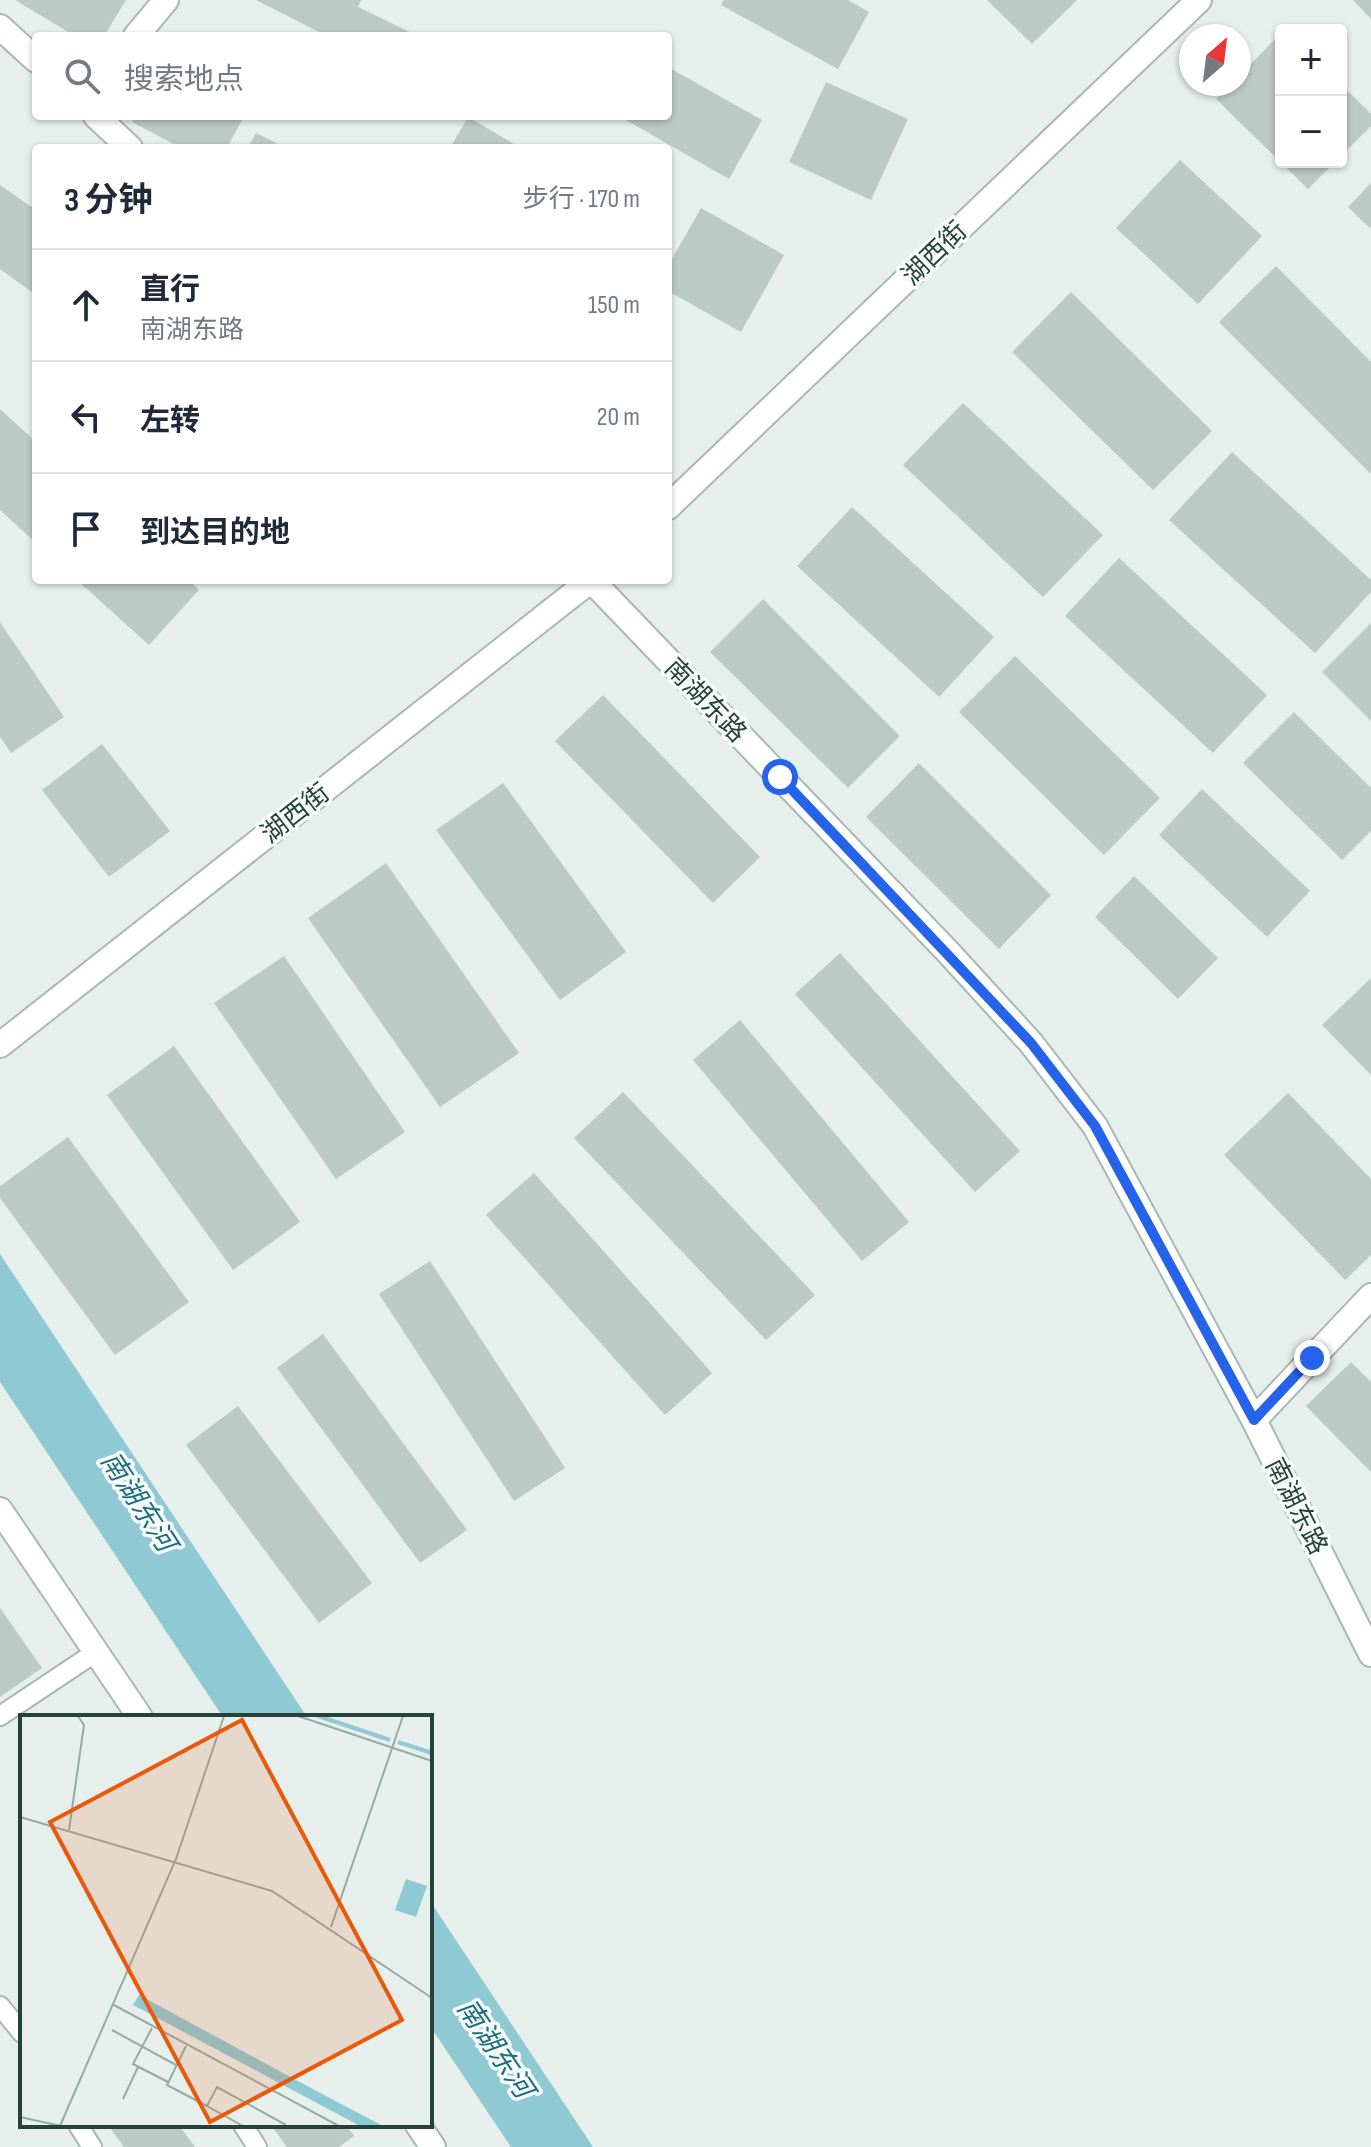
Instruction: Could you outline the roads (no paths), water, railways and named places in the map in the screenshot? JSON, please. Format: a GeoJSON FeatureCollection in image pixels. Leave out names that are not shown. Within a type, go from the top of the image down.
{"type":"FeatureCollection","features":[{"type":"Feature","properties":{"kind":"street"},"geometry":{"type":"LineString","coordinates":[[139,32],[166,0]]}},
{"type":"Feature","properties":{"kind":"street","name":"湖西街"},"geometry":{"type":"LineString","coordinates":[[672,503],[1199,0]]}},
{"type":"Feature","properties":{"kind":"street"},"geometry":{"type":"LineString","coordinates":[[0,27],[32,56]]}},
{"type":"Feature","properties":{"kind":"street"},"geometry":{"type":"LineString","coordinates":[[100,120],[126,144]]}},
{"type":"Feature","properties":{"kind":"street","name":"湖西街"},"geometry":{"type":"LineString","coordinates":[[0,1045],[586,584]]}},
{"type":"Feature","properties":{"kind":"street","name":"南湖东路"},"geometry":{"type":"LineString","coordinates":[[595,584],[1031,1043],[1095,1126],[1254,1420],[1371,1654]]}},
{"type":"Feature","properties":{"kind":"street"},"geometry":{"type":"LineString","coordinates":[[1254,1420],[1371,1296]]}},
{"type":"Feature","properties":{"kind":"street"},"geometry":{"type":"LineString","coordinates":[[0,1510],[139,1715]]}},
{"type":"Feature","properties":{"kind":"street"},"geometry":{"type":"LineString","coordinates":[[419,2127],[433,2147]]}},
{"type":"Feature","properties":{"kind":"lane"},"geometry":{"type":"LineString","coordinates":[[0,1716],[96,1652]]}},
{"type":"Feature","properties":{"kind":"lane"},"geometry":{"type":"LineString","coordinates":[[0,2006],[20,2031]]}},
{"type":"Feature","properties":{"kind":"lane"},"geometry":{"type":"LineString","coordinates":[[79,2127],[92,2147]]}},
{"type":"Feature","properties":{"kind":"lane"},"geometry":{"type":"LineString","coordinates":[[244,2127],[257,2147]]}},
{"type":"Feature","properties":{"kind":"water","name":"南湖东河"},"geometry":{"type":"Polygon","coordinates":[[[0,1254],[306,1715],[222,1715],[0,1382],[0,1254]]]}},
{"type":"Feature","properties":{"kind":"water","name":"南湖东河"},"geometry":{"type":"Polygon","coordinates":[[[432,1904],[593,2147],[511,2147],[432,2029],[432,1904]]]}}]}
